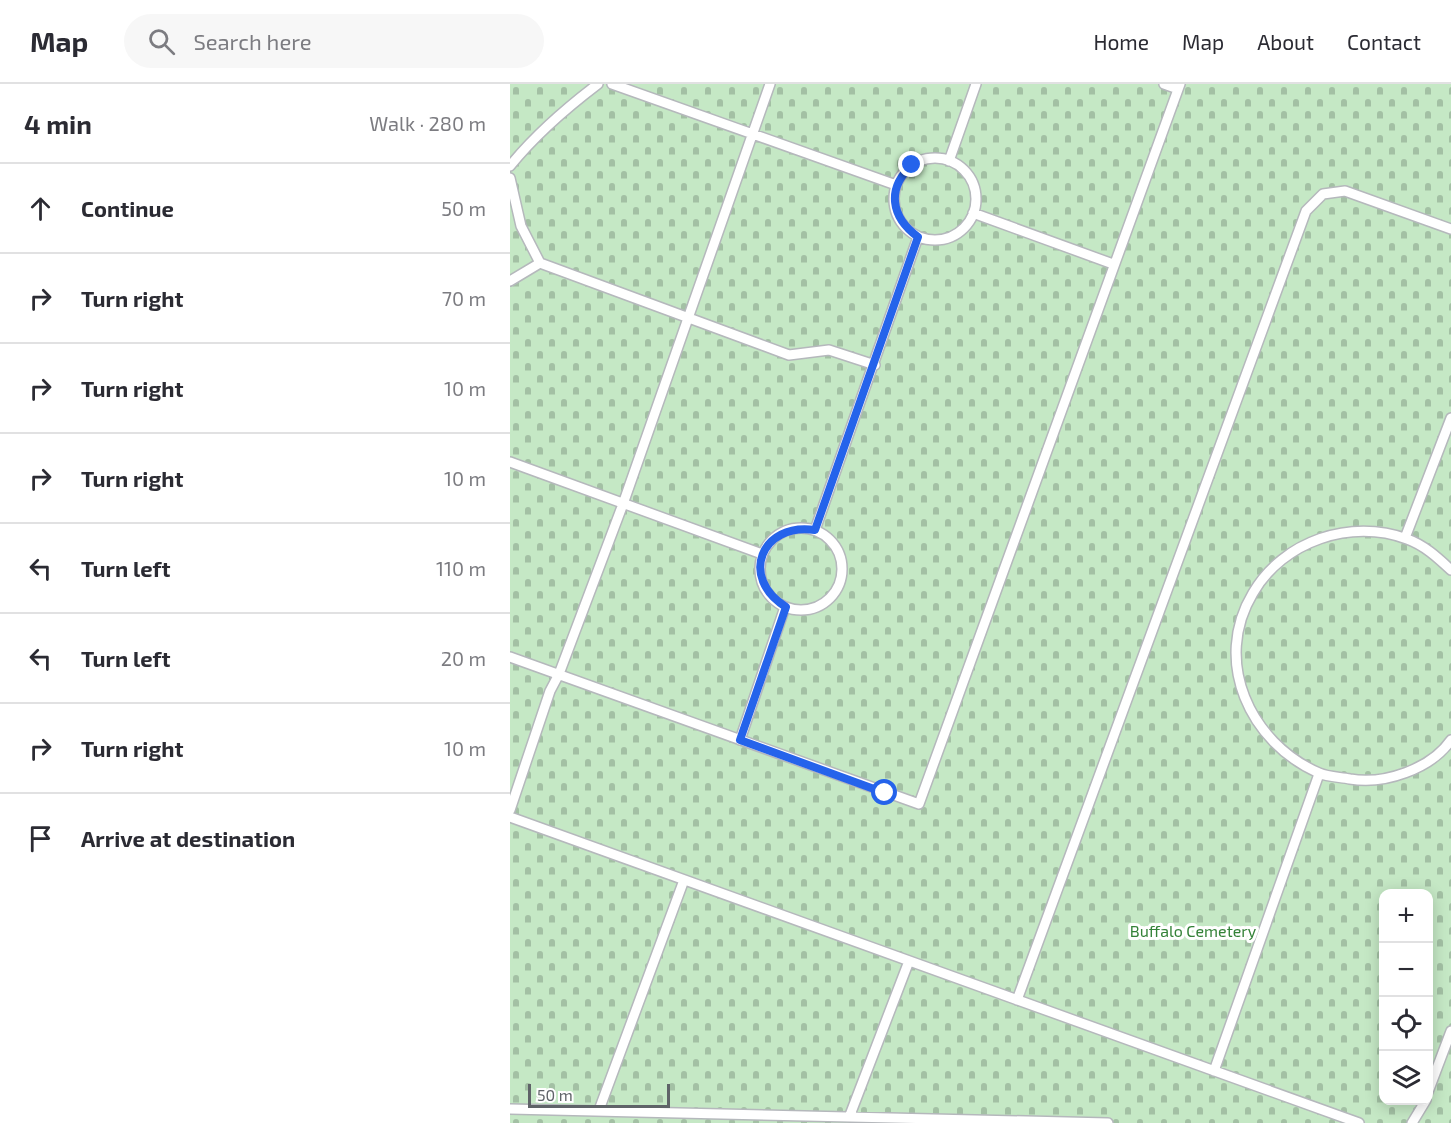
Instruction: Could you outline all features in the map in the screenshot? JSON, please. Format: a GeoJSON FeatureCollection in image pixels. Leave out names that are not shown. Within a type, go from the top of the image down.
{"type":"FeatureCollection","features":[{"type":"Feature","properties":{"kind":"lane"},"geometry":{"type":"LineString","coordinates":[[510,166],[532,139],[568,106],[598,84]]}},
{"type":"Feature","properties":{"kind":"lane"},"geometry":{"type":"LineString","coordinates":[[612,84],[896,185]]}},
{"type":"Feature","properties":{"kind":"lane"},"geometry":{"type":"LineString","coordinates":[[510,810],[550,691],[559,674],[623,504],[770,84]]}},
{"type":"Feature","properties":{"kind":"lane"},"geometry":{"type":"LineString","coordinates":[[949,161],[976,84]]}},
{"type":"Feature","properties":{"kind":"lane"},"geometry":{"type":"LineString","coordinates":[[510,657],[919,804],[1179,86],[1164,84]]}},
{"type":"Feature","properties":{"kind":"lane"},"geometry":{"type":"LineString","coordinates":[[923,160],[949,161],[963,169],[972,182],[976,197],[973,213],[962,229],[945,239],[931,240],[918,237],[905,228],[897,215],[894,200],[896,185],[902,174],[923,160]]}},
{"type":"Feature","properties":{"kind":"lane"},"geometry":{"type":"LineString","coordinates":[[510,178],[521,226],[540,263],[789,355],[829,350],[875,365]]}},
{"type":"Feature","properties":{"kind":"lane"},"geometry":{"type":"LineString","coordinates":[[1017,1000],[1306,211],[1323,194],[1345,191],[1451,229]]}},
{"type":"Feature","properties":{"kind":"lane"},"geometry":{"type":"LineString","coordinates":[[973,213],[1113,264]]}},
{"type":"Feature","properties":{"kind":"lane"},"geometry":{"type":"LineString","coordinates":[[815,530],[875,365],[918,237]]}},
{"type":"Feature","properties":{"kind":"lane"},"geometry":{"type":"LineString","coordinates":[[510,281],[540,263]]}},
{"type":"Feature","properties":{"kind":"lane"},"geometry":{"type":"LineString","coordinates":[[1405,538],[1451,418]]}},
{"type":"Feature","properties":{"kind":"lane"},"geometry":{"type":"LineString","coordinates":[[510,462],[762,554]]}},
{"type":"Feature","properties":{"kind":"lane"},"geometry":{"type":"LineString","coordinates":[[799,528],[815,530],[826,536],[838,552],[842,571],[840,583],[833,595],[823,604],[811,609],[786,607],[766,591],[761,579],[762,554],[771,541],[783,531],[799,528]]}},
{"type":"Feature","properties":{"kind":"lane"},"geometry":{"type":"LineString","coordinates":[[1451,570],[1426,548],[1405,538],[1362,530],[1319,537],[1281,559],[1253,592],[1242,617],[1236,660],[1245,703],[1268,740],[1320,774],[1363,781],[1406,773],[1443,751],[1451,740]]}},
{"type":"Feature","properties":{"kind":"lane"},"geometry":{"type":"LineString","coordinates":[[740,740],[786,607]]}},
{"type":"Feature","properties":{"kind":"lane"},"geometry":{"type":"LineString","coordinates":[[1214,1071],[1320,774]]}},
{"type":"Feature","properties":{"kind":"lane"},"geometry":{"type":"LineString","coordinates":[[510,817],[1359,1123]]}},
{"type":"Feature","properties":{"kind":"lane"},"geometry":{"type":"LineString","coordinates":[[599,1110],[684,880]]}},
{"type":"Feature","properties":{"kind":"lane"},"geometry":{"type":"LineString","coordinates":[[850,1115],[909,961]]}},
{"type":"Feature","properties":{"kind":"lane"},"geometry":{"type":"LineString","coordinates":[[1433,1079],[1451,1031]]}},
{"type":"Feature","properties":{"kind":"lane"},"geometry":{"type":"LineString","coordinates":[[1412,1123],[1423,1105]]}},
{"type":"Feature","properties":{"kind":"lane"},"geometry":{"type":"LineString","coordinates":[[510,1109],[850,1115],[1108,1123]]}},
{"type":"Feature","properties":{"kind":"green space","name":"Buffalo Cemetery"},"geometry":{"type":"Polygon","coordinates":[[[510,84],[1451,84],[1451,1123],[510,1123],[510,84]]]}},
{"type":"Feature","properties":{"kind":"route"},"geometry":{"type":"LineString","coordinates":[[885,793],[740,740],[786,607],[766,591],[761,579],[762,554],[771,541],[783,531],[799,528],[815,530],[875,365],[918,237],[905,228],[897,215],[894,200],[896,185],[902,174],[912,165]]}}]}
